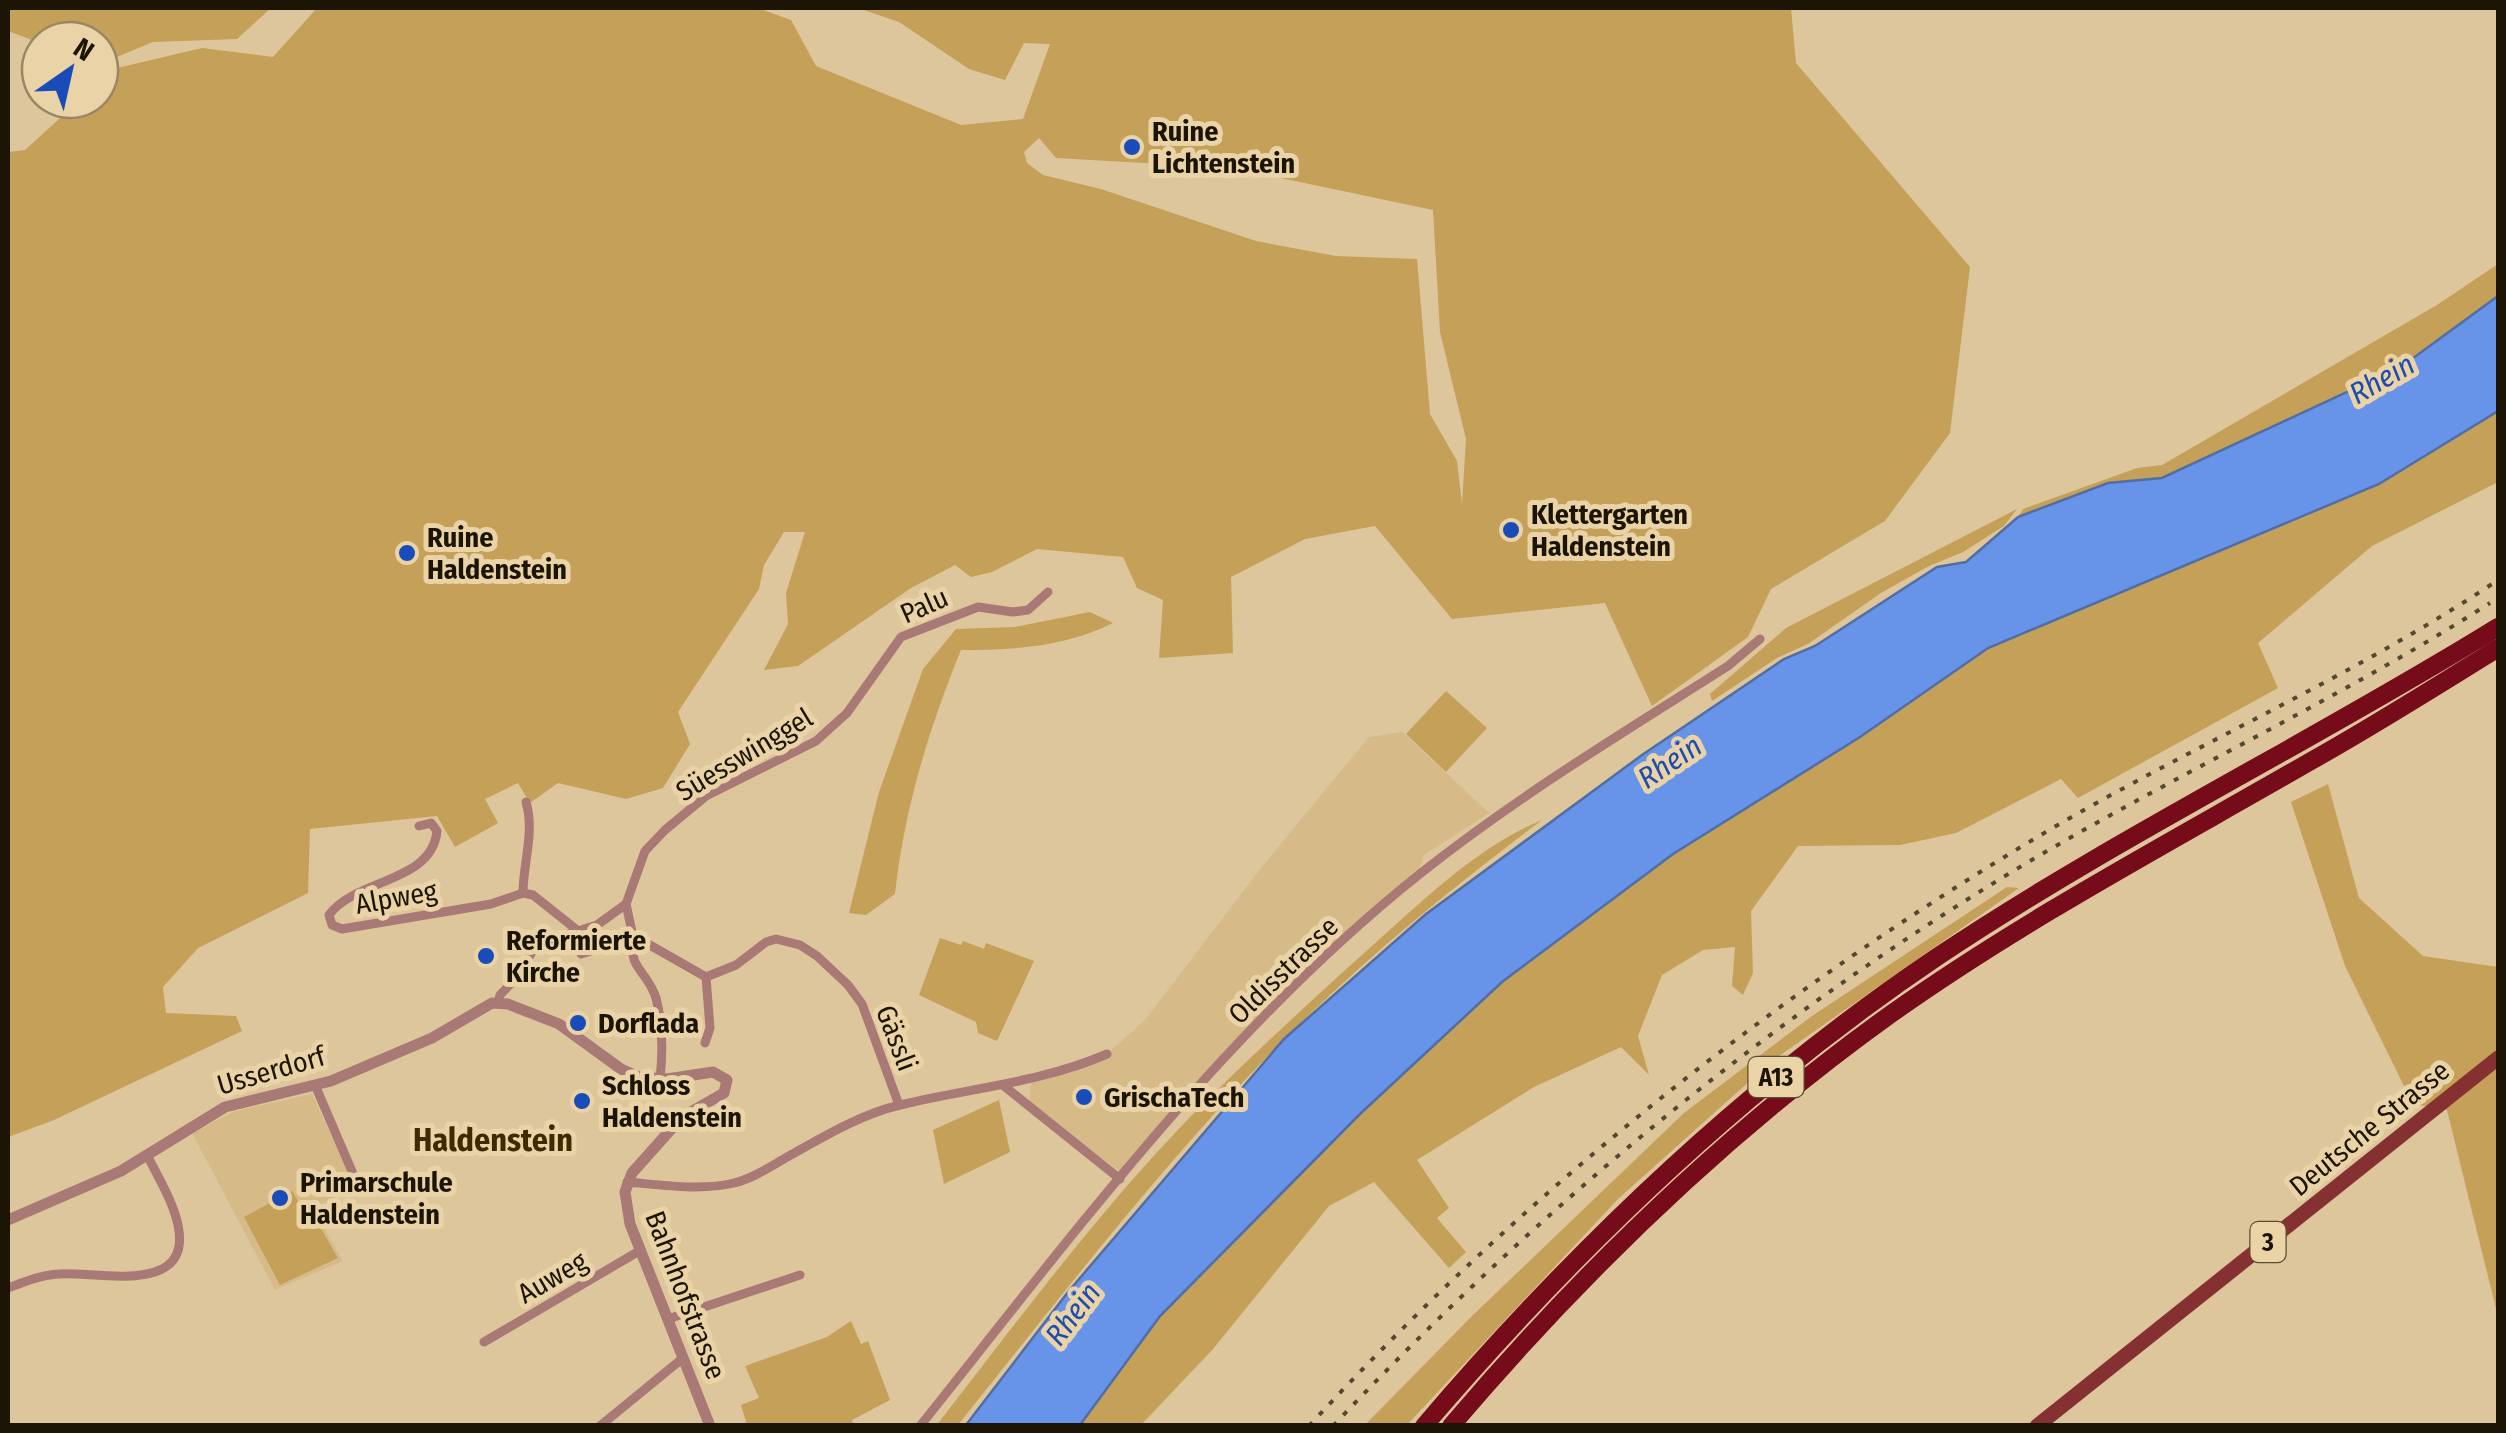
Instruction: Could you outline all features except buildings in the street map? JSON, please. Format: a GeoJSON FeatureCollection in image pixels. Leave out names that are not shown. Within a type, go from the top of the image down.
{"type":"FeatureCollection","features":[{"type":"Feature","properties":{"kind":"highway","name":"A13"},"geometry":{"type":"LineString","coordinates":[[1424,1426],[1526,1311],[1650,1188],[1766,1085],[1884,995],[2058,881],[2498,627]]}},
{"type":"Feature","properties":{"kind":"highway","name":"A13"},"geometry":{"type":"LineString","coordinates":[[1451,1426],[1605,1258],[1729,1144],[1884,1020],[2067,898],[2312,761],[2498,648]]}},
{"type":"Feature","properties":{"kind":"highway","name":"A13"},"geometry":{"type":"LineString","coordinates":[[1460,1426],[1494,1376]]}},
{"type":"Feature","properties":{"kind":"highway","name":"A13"},"geometry":{"type":"LineString","coordinates":[[1414,1426],[1456,1388]]}},
{"type":"Feature","properties":{"kind":"main road","name":"Deutsche Strasse"},"geometry":{"type":"LineString","coordinates":[[2038,1426],[2498,1058]]}},
{"type":"Feature","properties":{"kind":"street","name":"Palu"},"geometry":{"type":"LineString","coordinates":[[847,713],[901,637],[978,607],[1028,610],[1048,592]]}},
{"type":"Feature","properties":{"kind":"street","name":"Oldisstrasse"},"geometry":{"type":"LineString","coordinates":[[920,1426],[1182,1104],[1332,952],[1418,875],[1506,808],[1728,666],[1760,638]]}},
{"type":"Feature","properties":{"kind":"street","name":"Süesswinggel"},"geometry":{"type":"LineString","coordinates":[[626,904],[645,851],[671,825],[706,796],[816,741],[847,713]]}},
{"type":"Feature","properties":{"kind":"street"},"geometry":{"type":"LineString","coordinates":[[526,802],[532,824],[523,872],[524,893],[534,895],[577,930]]}},
{"type":"Feature","properties":{"kind":"street","name":"Alpweg"},"geometry":{"type":"LineString","coordinates":[[419,826],[431,823],[438,830],[434,845],[422,861],[344,901],[329,915],[332,925],[342,929],[492,904],[524,893]]}},
{"type":"Feature","properties":{"kind":"street"},"geometry":{"type":"LineString","coordinates":[[660,1079],[660,1018],[646,974],[631,956],[634,941],[626,904],[597,924],[539,946],[500,995],[498,1003],[559,1024],[621,1069],[639,1077],[660,1079],[713,1072],[726,1078],[728,1086],[722,1095],[675,1124],[640,1162],[628,1182],[730,1184],[758,1174],[824,1136],[898,1105],[1004,1086],[1073,1069],[1107,1054]]}},
{"type":"Feature","properties":{"kind":"street","name":"Gässli"},"geometry":{"type":"LineString","coordinates":[[706,977],[736,965],[776,938],[800,944],[848,985],[862,1004],[898,1105]]}},
{"type":"Feature","properties":{"kind":"street"},"geometry":{"type":"LineString","coordinates":[[581,954],[634,941],[648,944],[706,977],[710,1028],[705,1043]]}},
{"type":"Feature","properties":{"kind":"street","name":"Usserdorf"},"geometry":{"type":"LineString","coordinates":[[8,1220],[121,1171],[225,1107],[315,1085],[432,1038],[484,1007],[498,1003]]}},
{"type":"Feature","properties":{"kind":"street"},"geometry":{"type":"LineString","coordinates":[[315,1085],[358,1184],[367,1186],[384,1176]]}},
{"type":"Feature","properties":{"kind":"street"},"geometry":{"type":"LineString","coordinates":[[1004,1086],[1120,1180]]}},
{"type":"Feature","properties":{"kind":"street"},"geometry":{"type":"LineString","coordinates":[[8,1288],[62,1273],[135,1278],[151,1275],[168,1264],[179,1242],[179,1228],[147,1155]]}},
{"type":"Feature","properties":{"kind":"street","name":"Bahnhofstrasse"},"geometry":{"type":"LineString","coordinates":[[628,1182],[626,1211],[710,1426]]}},
{"type":"Feature","properties":{"kind":"street","name":"Auweg"},"geometry":{"type":"LineString","coordinates":[[484,1342],[642,1250]]}},
{"type":"Feature","properties":{"kind":"street"},"geometry":{"type":"LineString","coordinates":[[668,1319],[800,1275]]}},
{"type":"Feature","properties":{"kind":"street"},"geometry":{"type":"LineString","coordinates":[[600,1426],[683,1358]]}},
{"type":"Feature","properties":{"kind":"shaded area"},"geometry":{"type":"Polygon","coordinates":[[[8,8],[271,8],[237,39],[153,42],[120,56],[120,20],[20,20],[20,36],[8,31],[8,8]]]}},
{"type":"Feature","properties":{"kind":"shaded area"},"geometry":{"type":"Polygon","coordinates":[[[317,8],[758,8],[791,20],[816,66],[961,125],[1023,119],[1050,44],[1024,43],[1005,80],[969,69],[899,22],[858,8],[1791,8],[1796,63],[1970,267],[1950,433],[1885,521],[1771,589],[1748,637],[1652,706],[1605,603],[1452,619],[1375,526],[1305,539],[1231,577],[1233,653],[1159,658],[1163,600],[1137,588],[1123,557],[1037,549],[992,572],[971,577],[955,565],[911,588],[798,666],[764,670],[788,624],[786,593],[805,532],[784,532],[764,565],[759,589],[678,712],[690,744],[663,788],[626,799],[558,783],[530,803],[518,783],[485,799],[498,823],[455,847],[437,816],[310,829],[308,893],[198,948],[163,987],[166,1013],[236,1016],[242,1031],[54,1120],[8,1137],[8,152],[25,150],[58,120],[120,120],[120,67],[202,48],[273,57],[317,8]],[[1039,138],[1024,152],[1027,163],[1043,175],[1101,189],[1256,241],[1336,256],[1417,259],[1430,414],[1457,461],[1462,504],[1466,439],[1440,332],[1433,210],[1233,168],[1056,158],[1039,138]]]}},
{"type":"Feature","properties":{"kind":"shaded area"},"geometry":{"type":"Polygon","coordinates":[[[2498,264],[2498,296],[2401,367],[2162,478],[2108,483],[2018,517],[2023,509],[2137,468],[2162,465],[2437,305],[2498,264]]]}},
{"type":"Feature","properties":{"kind":"shaded area"},"geometry":{"type":"Polygon","coordinates":[[[2498,411],[2498,482],[2372,546],[2258,643],[2278,688],[2078,798],[2061,779],[1956,833],[1900,845],[1798,846],[1751,911],[1753,973],[1743,995],[1732,986],[1735,947],[1703,950],[1662,975],[1638,1036],[1649,1075],[1621,1047],[1534,1087],[1417,1160],[1449,1208],[1437,1218],[1466,1252],[1449,1268],[1374,1182],[1329,1206],[1213,1349],[1141,1425],[1080,1426],[1160,1316],[1360,1114],[1502,982],[1673,854],[1860,737],[1988,648],[2379,484],[2498,411]]]}},
{"type":"Feature","properties":{"kind":"shaded area"},"geometry":{"type":"Polygon","coordinates":[[[2017,509],[2004,526],[1963,552],[1881,593],[1808,644],[1777,658],[1712,701],[1710,694],[1786,628],[2017,509]]]}},
{"type":"Feature","properties":{"kind":"shaded area"},"geometry":{"type":"Polygon","coordinates":[[[1090,612],[1113,623],[1038,646],[961,650],[919,770],[895,894],[866,915],[849,913],[879,792],[923,669],[956,629],[1015,627],[1090,612]]]}},
{"type":"Feature","properties":{"kind":"shaded area"},"geometry":{"type":"Polygon","coordinates":[[[1446,691],[1487,728],[1446,772],[1406,734],[1446,691]]]}},
{"type":"Feature","properties":{"kind":"shaded area"},"geometry":{"type":"Polygon","coordinates":[[[1402,732],[1489,813],[1424,855],[1418,872],[1179,1104],[1160,1130],[1119,1171],[1029,1103],[1031,1083],[1107,1054],[1145,1020],[1261,868],[1369,737],[1402,732]]]}},
{"type":"Feature","properties":{"kind":"shaded area"},"geometry":{"type":"Polygon","coordinates":[[[2328,784],[2359,898],[2423,956],[2498,967],[2498,1317],[2447,1110],[2419,1105],[2404,1086],[2345,966],[2291,802],[2328,784]]]}},
{"type":"Feature","properties":{"kind":"shaded area"},"geometry":{"type":"Polygon","coordinates":[[[1542,820],[1388,944],[1279,1045],[1134,1207],[958,1425],[936,1426],[1094,1225],[1196,1111],[1432,892],[1495,844],[1542,820]]]}},
{"type":"Feature","properties":{"kind":"shaded area"},"geometry":{"type":"Polygon","coordinates":[[[2007,887],[2019,888],[1772,1061],[1618,1199],[1407,1425],[1365,1425],[1471,1317],[1684,1113],[1812,1016],[2007,887]]]}},
{"type":"Feature","properties":{"kind":"shaded area"},"geometry":{"type":"Polygon","coordinates":[[[940,938],[984,949],[986,943],[1034,961],[997,1041],[978,1033],[976,1022],[919,995],[940,938]]]}},
{"type":"Feature","properties":{"kind":"shaded area","name":"Primarschule Haldenstein"},"geometry":{"type":"Polygon","coordinates":[[[312,1094],[355,1186],[313,1209],[343,1261],[275,1290],[192,1133],[235,1111],[312,1094]]]}},
{"type":"Feature","properties":{"kind":"shaded area"},"geometry":{"type":"Polygon","coordinates":[[[999,1100],[1010,1152],[944,1184],[933,1130],[999,1100]]]}},
{"type":"Feature","properties":{"kind":"shaded area"},"geometry":{"type":"Polygon","coordinates":[[[292,1191],[303,1209],[311,1211],[338,1258],[280,1285],[244,1217],[292,1191]]]}},
{"type":"Feature","properties":{"kind":"shaded area"},"geometry":{"type":"Polygon","coordinates":[[[851,1321],[861,1344],[868,1341],[890,1400],[852,1420],[853,1425],[747,1425],[741,1405],[759,1398],[745,1366],[827,1337],[851,1321]]]}},
{"type":"Feature","properties":{"kind":"water","name":"Rhein"},"geometry":{"type":"Polygon","coordinates":[[[2498,296],[2498,411],[2379,484],[1988,648],[1860,737],[1673,854],[1502,982],[1360,1114],[1160,1316],[1080,1425],[966,1425],[1068,1292],[1284,1039],[1426,914],[1642,755],[1784,659],[1815,646],[1937,567],[1966,562],[2018,517],[2108,483],[2162,478],[2401,367],[2498,296]]]}},
{"type":"Feature","properties":{"kind":"railway"},"geometry":{"type":"LineString","coordinates":[[1309,1426],[1392,1339],[1568,1175],[1661,1098],[1854,955],[2056,826],[2335,677],[2498,580]]}},
{"type":"Feature","properties":{"kind":"railway"},"geometry":{"type":"LineString","coordinates":[[1333,1426],[1488,1271],[1570,1198],[1653,1127],[1827,994],[2010,873],[2372,674],[2490,603]]}},
{"type":"Feature","properties":{"kind":"place","name":"Ruine Lichtenstein"},"geometry":{"type":"Point","coordinates":[1132,147]}},
{"type":"Feature","properties":{"kind":"place","name":"Klettergarten Haldenstein"},"geometry":{"type":"Point","coordinates":[1511,530]}},
{"type":"Feature","properties":{"kind":"place","name":"Ruine Haldenstein"},"geometry":{"type":"Point","coordinates":[407,553]}},
{"type":"Feature","properties":{"kind":"place","name":"Reformierte Kirche"},"geometry":{"type":"Point","coordinates":[486,956]}},
{"type":"Feature","properties":{"kind":"place","name":"Dorflada"},"geometry":{"type":"Point","coordinates":[578,1023]}},
{"type":"Feature","properties":{"kind":"place","name":"GrischaTech"},"geometry":{"type":"Point","coordinates":[1084,1097]}},
{"type":"Feature","properties":{"kind":"place","name":"Schloss Haldenstein"},"geometry":{"type":"Point","coordinates":[582,1101]}},
{"type":"Feature","properties":{"kind":"place","name":"Primarschule Haldenstein"},"geometry":{"type":"Point","coordinates":[280,1198]}},
{"type":"Feature","properties":{"kind":"district","name":"Haldenstein"},"geometry":{"type":"Point","coordinates":[493,1140]}}]}
